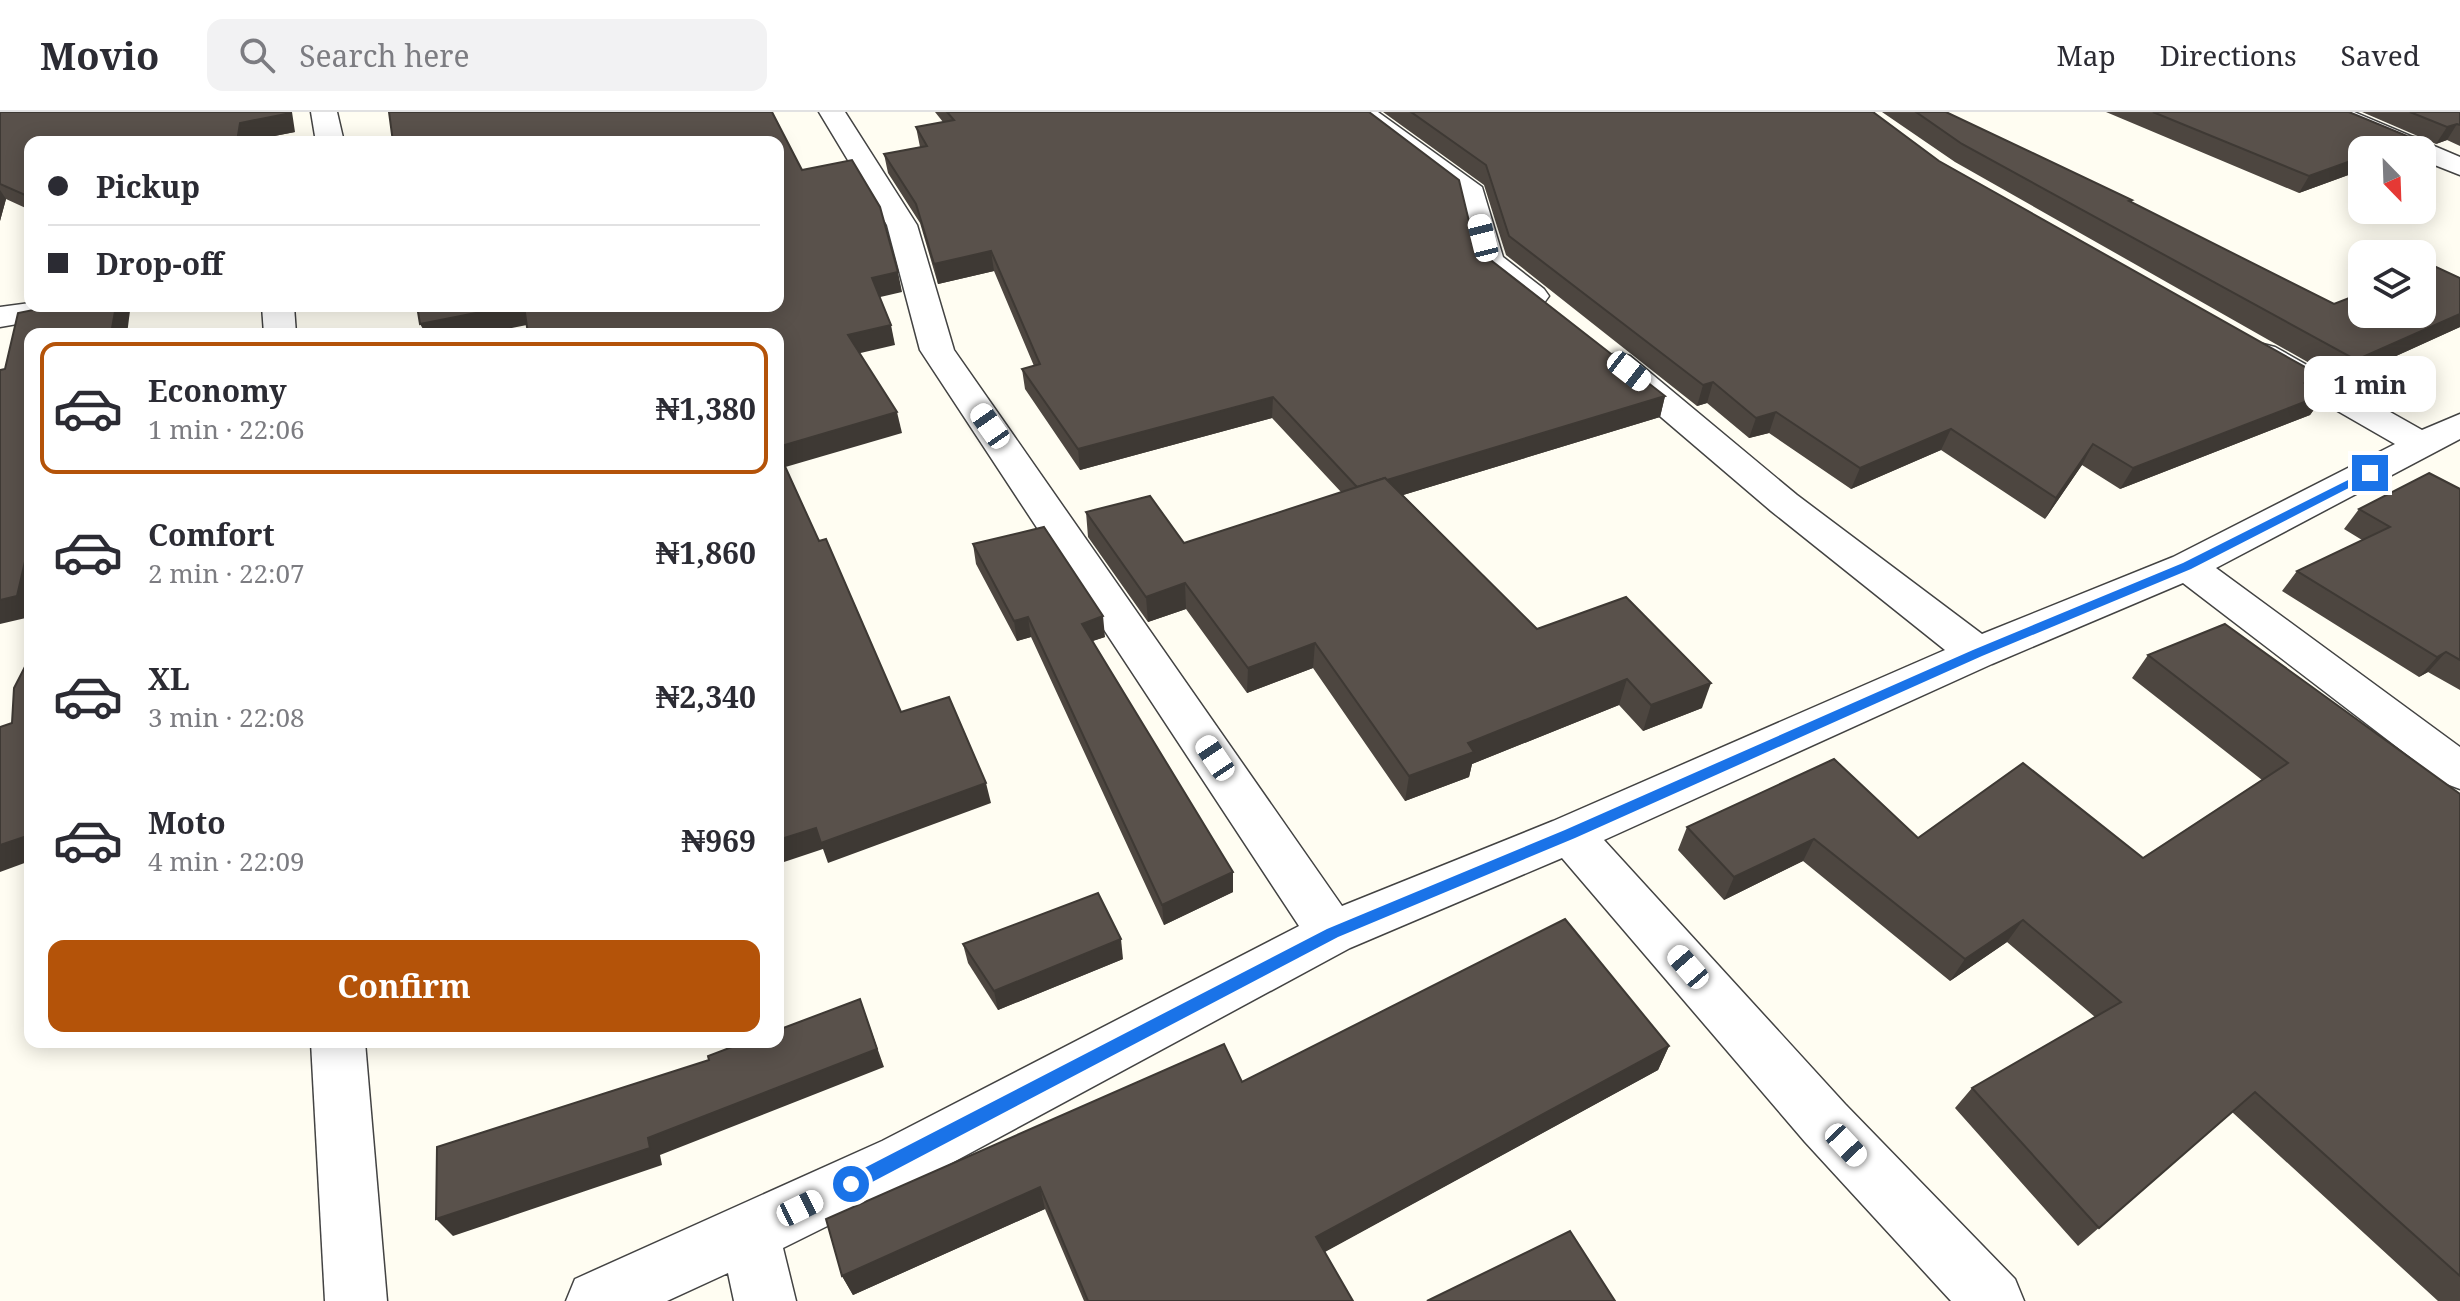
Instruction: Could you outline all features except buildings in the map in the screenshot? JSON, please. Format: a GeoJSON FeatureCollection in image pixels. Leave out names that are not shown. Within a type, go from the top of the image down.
{"type":"FeatureCollection","features":[{"type":"Feature","properties":{"kind":"street"},"geometry":{"type":"LineString","coordinates":[[324,112],[329,136]]}},
{"type":"Feature","properties":{"kind":"street"},"geometry":{"type":"LineString","coordinates":[[832,112],[902,225],[937,350],[1332,933]]}},
{"type":"Feature","properties":{"kind":"street"},"geometry":{"type":"LineString","coordinates":[[1361,112],[1472,193],[1489,261],[1652,389],[1784,503],[1977,653]]}},
{"type":"Feature","properties":{"kind":"street"},"geometry":{"type":"LineString","coordinates":[[2332,112],[2389,136]]}},
{"type":"Feature","properties":{"kind":"street"},"geometry":{"type":"LineString","coordinates":[[2436,156],[2460,167]]}},
{"type":"Feature","properties":{"kind":"street"},"geometry":{"type":"LineString","coordinates":[[0,317],[31,312]]}},
{"type":"Feature","properties":{"kind":"street"},"geometry":{"type":"LineString","coordinates":[[2244,343],[2441,435]]}},
{"type":"Feature","properties":{"kind":"street"},"geometry":{"type":"LineString","coordinates":[[597,1301],[750,1233],[902,1160],[1332,933],[1570,834],[1977,653],[2187,566],[2441,435]]}},
{"type":"Feature","properties":{"kind":"street"},"geometry":{"type":"LineString","coordinates":[[2187,566],[2460,771]]}},
{"type":"Feature","properties":{"kind":"street"},"geometry":{"type":"LineString","coordinates":[[1570,834],[1825,1123],[1993,1301]]}},
{"type":"Feature","properties":{"kind":"street"},"geometry":{"type":"LineString","coordinates":[[338,1048],[356,1301]]}},
{"type":"Feature","properties":{"kind":"street"},"geometry":{"type":"LineString","coordinates":[[750,1233],[765,1301]]}},
{"type":"Feature","properties":{"kind":"route"},"geometry":{"type":"LineString","coordinates":[[851,1184],[1332,933],[1570,834],[1977,653],[2187,566],[2370,473]]}}]}
